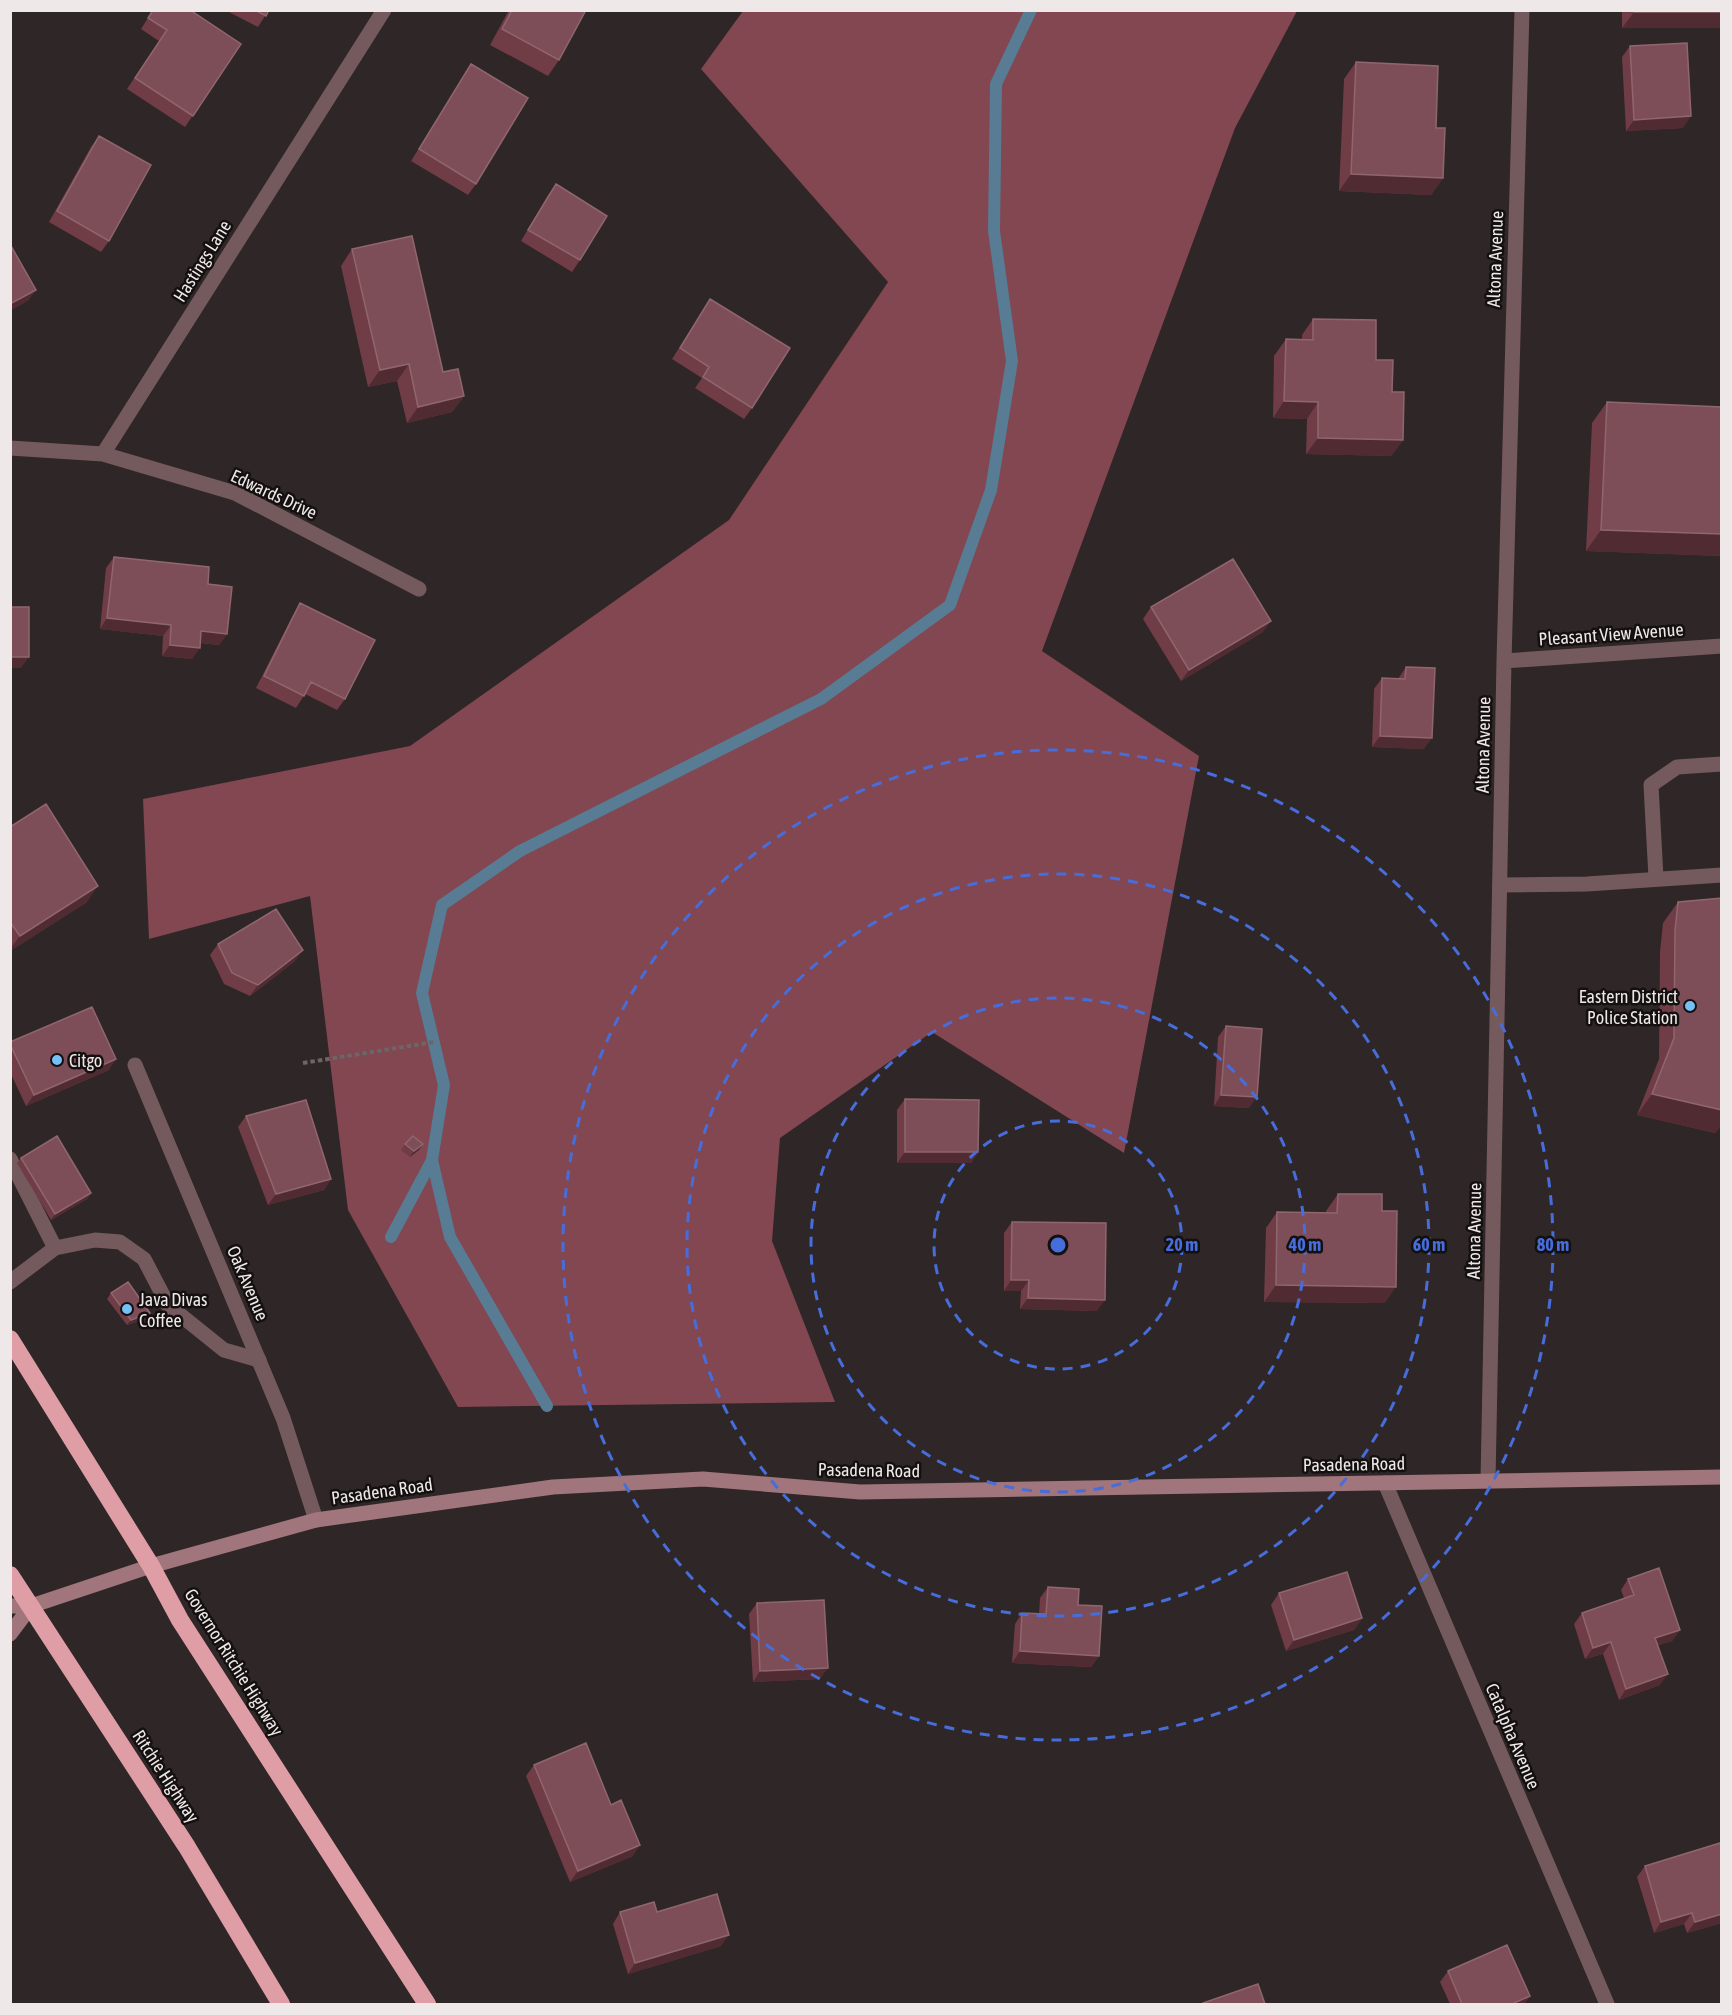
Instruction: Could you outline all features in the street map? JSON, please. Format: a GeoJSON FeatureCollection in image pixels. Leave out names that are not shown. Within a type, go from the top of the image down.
{"type":"FeatureCollection","features":[{"type":"Feature","properties":{"kind":"highway","name":"Governor Ritchie Highway"},"geometry":{"type":"LineString","coordinates":[[10,1339],[151,1566],[180,1620],[427,2004]]}},
{"type":"Feature","properties":{"kind":"highway","name":"Ritchie Highway"},"geometry":{"type":"LineString","coordinates":[[10,1575],[187,1847],[281,2004]]}},
{"type":"Feature","properties":{"kind":"main road","name":"Pasadena Road"},"geometry":{"type":"LineString","coordinates":[[10,1606],[31,1606],[151,1566],[316,1520],[553,1487],[703,1479],[860,1492],[1722,1477]]}},
{"type":"Feature","properties":{"kind":"main road"},"geometry":{"type":"LineString","coordinates":[[10,1634],[31,1606]]}},
{"type":"Feature","properties":{"kind":"street","name":"Hastings Lane"},"geometry":{"type":"LineString","coordinates":[[103,454],[384,10]]}},
{"type":"Feature","properties":{"kind":"street","name":"Altona Avenue"},"geometry":{"type":"LineString","coordinates":[[1488,1481],[1504,662],[1522,10]]}},
{"type":"Feature","properties":{"kind":"street"},"geometry":{"type":"LineString","coordinates":[[10,448],[103,454]]}},
{"type":"Feature","properties":{"kind":"street","name":"Edwards Drive"},"geometry":{"type":"LineString","coordinates":[[103,454],[235,493],[419,589]]}},
{"type":"Feature","properties":{"kind":"street","name":"Pleasant View Avenue"},"geometry":{"type":"LineString","coordinates":[[1504,662],[1722,646]]}},
{"type":"Feature","properties":{"kind":"street"},"geometry":{"type":"LineString","coordinates":[[1656,878],[1651,785],[1677,767],[1722,764]]}},
{"type":"Feature","properties":{"kind":"street"},"geometry":{"type":"LineString","coordinates":[[1500,885],[1587,884],[1722,875]]}},
{"type":"Feature","properties":{"kind":"street","name":"Oak Avenue"},"geometry":{"type":"LineString","coordinates":[[135,1065],[283,1418],[316,1520]]}},
{"type":"Feature","properties":{"kind":"street"},"geometry":{"type":"LineString","coordinates":[[10,1158],[55,1248]]}},
{"type":"Feature","properties":{"kind":"street"},"geometry":{"type":"LineString","coordinates":[[10,1282],[55,1248],[95,1240],[120,1242],[144,1259],[168,1305],[224,1350],[259,1360]]}},
{"type":"Feature","properties":{"kind":"street","name":"Catalpha Avenue"},"geometry":{"type":"LineString","coordinates":[[1385,1483],[1607,2004]]}},
{"type":"Feature","properties":{"kind":"path"},"geometry":{"type":"LineString","coordinates":[[303,1064],[434,1042]]}},
{"type":"Feature","properties":{"kind":"shaded area"},"geometry":{"type":"Polygon","coordinates":[[[743,11],[1297,11],[1235,128],[1042,651],[1199,756],[1124,1153],[932,1032],[780,1138],[772,1241],[835,1402],[458,1407],[348,1210],[310,896],[149,939],[143,799],[410,746],[729,520],[888,282],[701,69],[743,11]]]}},
{"type":"Feature","properties":{"kind":"building"},"geometry":{"type":"Polygon","coordinates":[[[153,10],[190,10],[241,44],[193,116],[135,78],[167,30],[148,18],[153,10]]]}},
{"type":"Feature","properties":{"kind":"building"},"geometry":{"type":"Polygon","coordinates":[[[255,10],[269,10],[266,16],[255,10]]]}},
{"type":"Feature","properties":{"kind":"building"},"geometry":{"type":"Polygon","coordinates":[[[512,10],[586,10],[559,60],[502,29],[512,10]]]}},
{"type":"Feature","properties":{"kind":"building"},"geometry":{"type":"Polygon","coordinates":[[[1634,10],[1722,10],[1722,12],[1634,12],[1634,10]]]}},
{"type":"Feature","properties":{"kind":"building"},"geometry":{"type":"Polygon","coordinates":[[[1687,43],[1691,116],[1634,120],[1630,46],[1687,43]]]}},
{"type":"Feature","properties":{"kind":"building"},"geometry":{"type":"Polygon","coordinates":[[[1356,62],[1438,66],[1436,128],[1445,128],[1443,178],[1351,174],[1356,62]]]}},
{"type":"Feature","properties":{"kind":"building"},"geometry":{"type":"Polygon","coordinates":[[[471,64],[528,98],[476,184],[419,149],[471,64]]]}},
{"type":"Feature","properties":{"kind":"building"},"geometry":{"type":"Polygon","coordinates":[[[99,136],[151,165],[109,241],[57,211],[99,136]]]}},
{"type":"Feature","properties":{"kind":"building"},"geometry":{"type":"Polygon","coordinates":[[[556,184],[607,216],[580,260],[528,230],[556,184]]]}},
{"type":"Feature","properties":{"kind":"building"},"geometry":{"type":"Polygon","coordinates":[[[412,236],[443,372],[458,369],[464,396],[418,407],[409,364],[380,370],[352,249],[412,236]]]}},
{"type":"Feature","properties":{"kind":"building"},"geometry":{"type":"Polygon","coordinates":[[[10,244],[36,290],[10,304],[10,244]]]}},
{"type":"Feature","properties":{"kind":"building"},"geometry":{"type":"Polygon","coordinates":[[[710,299],[790,348],[752,408],[703,377],[709,367],[680,348],[710,299]]]}},
{"type":"Feature","properties":{"kind":"building"},"geometry":{"type":"Polygon","coordinates":[[[1313,319],[1376,320],[1376,360],[1393,360],[1392,392],[1404,392],[1403,440],[1318,438],[1318,402],[1284,401],[1286,339],[1313,340],[1313,319]]]}},
{"type":"Feature","properties":{"kind":"building"},"geometry":{"type":"Polygon","coordinates":[[[1607,402],[1722,407],[1722,534],[1601,530],[1607,402]]]}},
{"type":"Feature","properties":{"kind":"building"},"geometry":{"type":"Polygon","coordinates":[[[114,557],[209,567],[208,584],[232,587],[227,634],[201,631],[200,648],[170,645],[171,625],[107,618],[114,557]]]}},
{"type":"Feature","properties":{"kind":"building"},"geometry":{"type":"Polygon","coordinates":[[[1233,559],[1271,621],[1189,670],[1151,607],[1233,559]]]}},
{"type":"Feature","properties":{"kind":"building"},"geometry":{"type":"Polygon","coordinates":[[[300,603],[375,640],[345,699],[311,682],[304,696],[264,676],[300,603]]]}},
{"type":"Feature","properties":{"kind":"building"},"geometry":{"type":"Polygon","coordinates":[[[10,607],[29,607],[29,657],[10,657],[10,607]]]}},
{"type":"Feature","properties":{"kind":"building"},"geometry":{"type":"Polygon","coordinates":[[[1406,667],[1435,668],[1432,738],[1380,736],[1382,678],[1405,679],[1406,667]]]}},
{"type":"Feature","properties":{"kind":"building"},"geometry":{"type":"Polygon","coordinates":[[[46,804],[98,886],[20,936],[10,922],[10,827],[46,804]]]}},
{"type":"Feature","properties":{"kind":"building","name":"Eastern District Police Station"},"geometry":{"type":"Polygon","coordinates":[[[1722,898],[1722,1110],[1652,1094],[1674,1038],[1675,931],[1678,902],[1722,898]]]}},
{"type":"Feature","properties":{"kind":"building"},"geometry":{"type":"Polygon","coordinates":[[[276,909],[303,950],[258,985],[232,973],[218,944],[276,909]]]}},
{"type":"Feature","properties":{"kind":"building","name":"Citgo"},"geometry":{"type":"Polygon","coordinates":[[[92,1007],[116,1059],[34,1095],[10,1042],[92,1007]]]}},
{"type":"Feature","properties":{"kind":"building"},"geometry":{"type":"Polygon","coordinates":[[[1226,1026],[1262,1029],[1257,1097],[1221,1095],[1226,1026]]]}},
{"type":"Feature","properties":{"kind":"building"},"geometry":{"type":"Polygon","coordinates":[[[905,1099],[979,1100],[978,1152],[905,1152],[905,1099]]]}},
{"type":"Feature","properties":{"kind":"building"},"geometry":{"type":"Polygon","coordinates":[[[306,1100],[331,1179],[276,1194],[246,1116],[306,1100]]]}},
{"type":"Feature","properties":{"kind":"building"},"geometry":{"type":"Polygon","coordinates":[[[57,1136],[91,1193],[55,1214],[21,1158],[57,1136]]]}},
{"type":"Feature","properties":{"kind":"building"},"geometry":{"type":"Polygon","coordinates":[[[413,1136],[423,1144],[414,1151],[405,1144],[413,1136]]]}},
{"type":"Feature","properties":{"kind":"building"},"geometry":{"type":"Polygon","coordinates":[[[1338,1194],[1382,1194],[1382,1211],[1397,1211],[1396,1287],[1276,1285],[1277,1212],[1337,1213],[1338,1194]]]}},
{"type":"Feature","properties":{"kind":"building"},"geometry":{"type":"Polygon","coordinates":[[[1012,1222],[1106,1223],[1105,1300],[1028,1298],[1029,1280],[1011,1280],[1012,1222]]]}},
{"type":"Feature","properties":{"kind":"building"},"geometry":{"type":"Polygon","coordinates":[[[128,1282],[150,1313],[131,1320],[111,1293],[128,1282]]]}},
{"type":"Feature","properties":{"kind":"building"},"geometry":{"type":"Polygon","coordinates":[[[1659,1568],[1680,1630],[1655,1638],[1668,1674],[1626,1689],[1611,1642],[1593,1648],[1582,1613],[1634,1595],[1628,1579],[1659,1568]]]}},
{"type":"Feature","properties":{"kind":"building"},"geometry":{"type":"Polygon","coordinates":[[[1347,1572],[1362,1618],[1294,1640],[1279,1593],[1347,1572]]]}},
{"type":"Feature","properties":{"kind":"building"},"geometry":{"type":"Polygon","coordinates":[[[1048,1587],[1079,1589],[1078,1605],[1102,1606],[1099,1656],[1020,1651],[1022,1613],[1046,1614],[1048,1587]]]}},
{"type":"Feature","properties":{"kind":"building"},"geometry":{"type":"Polygon","coordinates":[[[824,1600],[828,1668],[760,1671],[757,1603],[824,1600]]]}},
{"type":"Feature","properties":{"kind":"building"},"geometry":{"type":"Polygon","coordinates":[[[586,1743],[611,1805],[621,1800],[640,1845],[578,1871],[534,1765],[586,1743]]]}},
{"type":"Feature","properties":{"kind":"building"},"geometry":{"type":"Polygon","coordinates":[[[1720,1843],[1722,1850],[1722,1914],[1695,1922],[1692,1913],[1661,1922],[1645,1866],[1720,1843]]]}},
{"type":"Feature","properties":{"kind":"building"},"geometry":{"type":"Polygon","coordinates":[[[717,1894],[729,1935],[635,1963],[620,1912],[654,1902],[657,1912],[717,1894]]]}},
{"type":"Feature","properties":{"kind":"building"},"geometry":{"type":"Polygon","coordinates":[[[1507,1945],[1530,1996],[1512,2004],[1462,2004],[1448,1971],[1507,1945]]]}},
{"type":"Feature","properties":{"kind":"building"},"geometry":{"type":"Polygon","coordinates":[[[1258,1984],[1265,2004],[1203,2004],[1203,2003],[1258,1984]]]}},
{"type":"Feature","properties":{"kind":"waterway"},"geometry":{"type":"LineString","coordinates":[[547,1406],[450,1237],[432,1160],[444,1085],[422,993],[442,905],[520,851],[821,699],[950,605],[991,490],[1012,361],[994,231],[996,84],[1031,10]]}},
{"type":"Feature","properties":{"kind":"waterway"},"geometry":{"type":"LineString","coordinates":[[391,1237],[432,1160]]}},
{"type":"Feature","properties":{"kind":"place","name":"Eastern District Police Station"},"geometry":{"type":"Point","coordinates":[1690,1006]}},
{"type":"Feature","properties":{"kind":"place","name":"Citgo"},"geometry":{"type":"Point","coordinates":[57,1060]}},
{"type":"Feature","properties":{"kind":"place","name":"Java Divas Coffee"},"geometry":{"type":"Point","coordinates":[127,1309]}}]}
